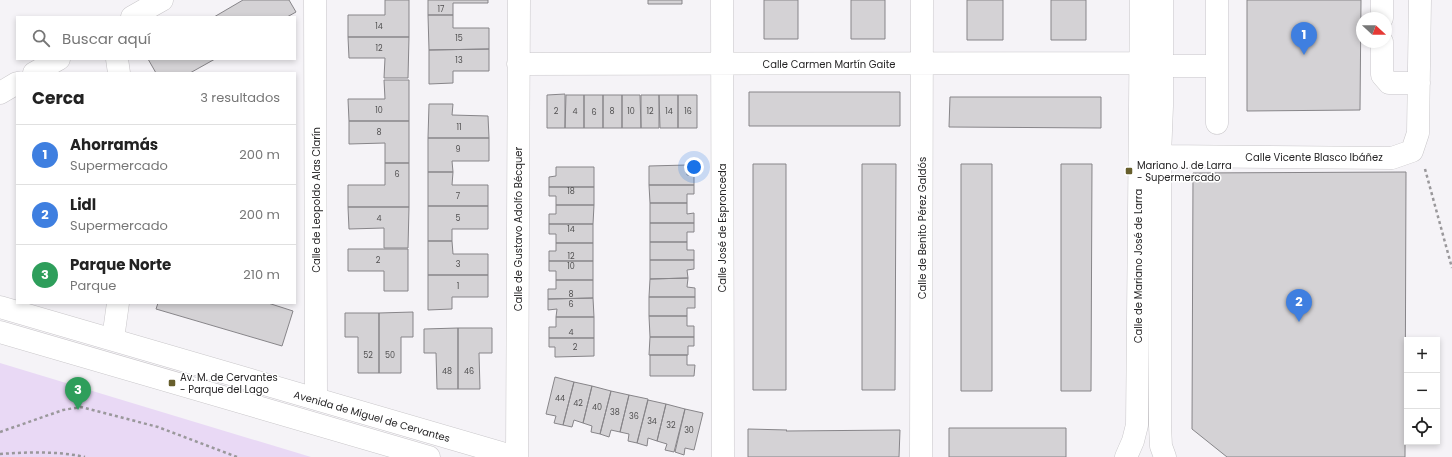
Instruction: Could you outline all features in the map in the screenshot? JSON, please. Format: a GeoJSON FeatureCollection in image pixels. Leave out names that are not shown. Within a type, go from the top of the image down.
{"type":"FeatureCollection","features":[{"type":"Feature","properties":{"kind":"street"},"geometry":{"type":"LineString","coordinates":[[134,16],[162,0]]}},
{"type":"Feature","properties":{"kind":"street","name":"Calle de Leopoldo Alas Clarín"},"geometry":{"type":"LineString","coordinates":[[315,0],[316,399]]}},
{"type":"Feature","properties":{"kind":"street","name":"Calle de Gustavo Adolfo Bécquer"},"geometry":{"type":"LineString","coordinates":[[516,457],[518,419],[519,0]]}},
{"type":"Feature","properties":{"kind":"street","name":"Calle José de Espronceda"},"geometry":{"type":"LineString","coordinates":[[722,0],[722,457]]}},
{"type":"Feature","properties":{"kind":"street","name":"Calle de Benito Pérez Galdós"},"geometry":{"type":"LineString","coordinates":[[921,457],[922,0]]}},
{"type":"Feature","properties":{"kind":"street","name":"Calle de Mariano José de Larra"},"geometry":{"type":"LineString","coordinates":[[1126,457],[1133,441],[1137,425],[1141,0]]}},
{"type":"Feature","properties":{"kind":"street"},"geometry":{"type":"LineString","coordinates":[[1162,0],[1160,156],[1160,425],[1161,446],[1165,457]]}},
{"type":"Feature","properties":{"kind":"street"},"geometry":{"type":"LineString","coordinates":[[1217,0],[1217,123]]}},
{"type":"Feature","properties":{"kind":"street"},"geometry":{"type":"LineString","coordinates":[[1382,0],[1382,12]]}},
{"type":"Feature","properties":{"kind":"street"},"geometry":{"type":"LineString","coordinates":[[1412,151],[1418,133],[1420,0]]}},
{"type":"Feature","properties":{"kind":"street"},"geometry":{"type":"LineString","coordinates":[[1382,48],[1382,75],[1389,83],[1419,83]]}},
{"type":"Feature","properties":{"kind":"street"},"geometry":{"type":"LineString","coordinates":[[36,72],[57,60]]}},
{"type":"Feature","properties":{"kind":"street"},"geometry":{"type":"LineString","coordinates":[[117,60],[119,72]]}},
{"type":"Feature","properties":{"kind":"street","name":"Calle Carmen Martín Gaite"},"geometry":{"type":"LineString","coordinates":[[518,64],[1140,63]]}},
{"type":"Feature","properties":{"kind":"street"},"geometry":{"type":"LineString","coordinates":[[1162,66],[1217,66]]}},
{"type":"Feature","properties":{"kind":"street"},"geometry":{"type":"LineString","coordinates":[[0,93],[16,84]]}},
{"type":"Feature","properties":{"kind":"street","name":"Calle Vicente Blasco Ibáñez"},"geometry":{"type":"LineString","coordinates":[[1160,156],[1392,158],[1412,151]]}},
{"type":"Feature","properties":{"kind":"street"},"geometry":{"type":"LineString","coordinates":[[113,339],[118,304]]}},
{"type":"Feature","properties":{"kind":"street","name":"Avenida de Miguel de Cervantes"},"geometry":{"type":"LineString","coordinates":[[0,307],[516,457]]}},
{"type":"Feature","properties":{"kind":"street"},"geometry":{"type":"LineString","coordinates":[[0,332],[429,457]]}},
{"type":"Feature","properties":{"kind":"path"},"geometry":{"type":"LineString","coordinates":[[1412,151],[1423,164],[1452,268]]}},
{"type":"Feature","properties":{"kind":"path"},"geometry":{"type":"LineString","coordinates":[[78,408],[78,402],[85,381]]}},
{"type":"Feature","properties":{"kind":"path"},"geometry":{"type":"LineString","coordinates":[[0,432],[63,410],[81,407],[158,427],[236,457]]}},
{"type":"Feature","properties":{"kind":"path"},"geometry":{"type":"LineString","coordinates":[[0,454],[70,454],[84,457]]}},
{"type":"Feature","properties":{"kind":"shaded area"},"geometry":{"type":"Polygon","coordinates":[[[0,363],[311,457],[0,457],[0,363]]]}},
{"type":"Feature","properties":{"kind":"building"},"geometry":{"type":"Polygon","coordinates":[[[243,0],[289,0],[296,12],[289,16],[216,16],[243,0]]]}},
{"type":"Feature","properties":{"kind":"building"},"geometry":{"type":"Polygon","coordinates":[[[385,0],[409,0],[409,37],[348,37],[348,15],[385,15],[385,0]]]}},
{"type":"Feature","properties":{"kind":"building"},"geometry":{"type":"Polygon","coordinates":[[[428,0],[488,0],[488,3],[453,3],[453,15],[428,15],[428,0]]]}},
{"type":"Feature","properties":{"kind":"building"},"geometry":{"type":"Polygon","coordinates":[[[648,0],[682,0],[682,4],[648,4],[648,0]]]}},
{"type":"Feature","properties":{"kind":"building"},"geometry":{"type":"Polygon","coordinates":[[[764,0],[798,0],[798,39],[764,39],[764,0]]]}},
{"type":"Feature","properties":{"kind":"building"},"geometry":{"type":"Polygon","coordinates":[[[851,0],[885,0],[885,39],[851,39],[851,0]]]}},
{"type":"Feature","properties":{"kind":"building"},"geometry":{"type":"Polygon","coordinates":[[[967,0],[1003,0],[1003,40],[967,40],[967,0]]]}},
{"type":"Feature","properties":{"kind":"building"},"geometry":{"type":"Polygon","coordinates":[[[1051,0],[1086,0],[1086,40],[1051,40],[1051,0]]]}},
{"type":"Feature","properties":{"kind":"building"},"geometry":{"type":"Polygon","coordinates":[[[1247,0],[1361,0],[1361,12],[1356,12],[1356,48],[1361,48],[1360,110],[1247,111],[1247,0]]]}},
{"type":"Feature","properties":{"kind":"building"},"geometry":{"type":"Polygon","coordinates":[[[428,15],[453,15],[453,28],[489,28],[489,49],[429,50],[428,15]]]}},
{"type":"Feature","properties":{"kind":"building"},"geometry":{"type":"Polygon","coordinates":[[[348,37],[409,37],[408,78],[384,78],[385,58],[349,58],[348,37]]]}},
{"type":"Feature","properties":{"kind":"building"},"geometry":{"type":"Polygon","coordinates":[[[489,49],[489,71],[453,71],[453,83],[429,84],[429,50],[489,49]]]}},
{"type":"Feature","properties":{"kind":"building"},"geometry":{"type":"Polygon","coordinates":[[[149,60],[213,60],[192,72],[155,72],[149,60]]]}},
{"type":"Feature","properties":{"kind":"building"},"geometry":{"type":"Polygon","coordinates":[[[384,80],[409,80],[409,121],[349,121],[348,99],[385,99],[384,80]]]}},
{"type":"Feature","properties":{"kind":"building"},"geometry":{"type":"Polygon","coordinates":[[[749,92],[900,92],[900,126],[749,126],[749,92]]]}},
{"type":"Feature","properties":{"kind":"building"},"geometry":{"type":"Polygon","coordinates":[[[565,94],[565,128],[547,128],[547,95],[565,94]]]}},
{"type":"Feature","properties":{"kind":"building"},"geometry":{"type":"Polygon","coordinates":[[[566,95],[584,95],[584,128],[565,128],[566,95]]]}},
{"type":"Feature","properties":{"kind":"building"},"geometry":{"type":"Polygon","coordinates":[[[584,95],[603,95],[603,128],[584,128],[584,95]]]}},
{"type":"Feature","properties":{"kind":"building"},"geometry":{"type":"Polygon","coordinates":[[[603,95],[622,95],[622,128],[603,128],[603,95]]]}},
{"type":"Feature","properties":{"kind":"building"},"geometry":{"type":"Polygon","coordinates":[[[622,95],[640,95],[641,128],[622,128],[622,95]]]}},
{"type":"Feature","properties":{"kind":"building"},"geometry":{"type":"Polygon","coordinates":[[[641,95],[659,95],[659,128],[641,128],[641,95]]]}},
{"type":"Feature","properties":{"kind":"building"},"geometry":{"type":"Polygon","coordinates":[[[659,95],[678,95],[678,128],[660,128],[659,95]]]}},
{"type":"Feature","properties":{"kind":"building"},"geometry":{"type":"Polygon","coordinates":[[[678,95],[697,95],[697,128],[678,128],[678,95]]]}},
{"type":"Feature","properties":{"kind":"building"},"geometry":{"type":"Polygon","coordinates":[[[950,97],[1101,97],[1101,128],[949,127],[950,97]]]}},
{"type":"Feature","properties":{"kind":"building"},"geometry":{"type":"Polygon","coordinates":[[[429,104],[453,104],[452,115],[488,116],[489,138],[428,138],[429,104]]]}},
{"type":"Feature","properties":{"kind":"building"},"geometry":{"type":"Polygon","coordinates":[[[349,121],[409,121],[409,163],[385,163],[385,143],[349,144],[349,121]]]}},
{"type":"Feature","properties":{"kind":"building"},"geometry":{"type":"Polygon","coordinates":[[[428,138],[489,138],[489,161],[452,161],[453,172],[428,172],[428,138]]]}},
{"type":"Feature","properties":{"kind":"building"},"geometry":{"type":"Polygon","coordinates":[[[385,163],[409,163],[409,207],[348,207],[348,185],[385,185],[385,163]]]}},
{"type":"Feature","properties":{"kind":"building"},"geometry":{"type":"Polygon","coordinates":[[[753,164],[786,164],[786,390],[753,390],[753,164]]]}},
{"type":"Feature","properties":{"kind":"building"},"geometry":{"type":"Polygon","coordinates":[[[862,164],[896,164],[895,390],[862,390],[862,164]]]}},
{"type":"Feature","properties":{"kind":"building"},"geometry":{"type":"Polygon","coordinates":[[[961,164],[992,164],[992,391],[961,391],[961,164]]]}},
{"type":"Feature","properties":{"kind":"building"},"geometry":{"type":"Polygon","coordinates":[[[1061,164],[1092,164],[1091,391],[1061,391],[1061,164]]]}},
{"type":"Feature","properties":{"kind":"building"},"geometry":{"type":"Polygon","coordinates":[[[687,165],[687,175],[694,175],[694,185],[649,185],[649,166],[687,165]]]}},
{"type":"Feature","properties":{"kind":"building"},"geometry":{"type":"Polygon","coordinates":[[[556,167],[594,167],[594,187],[549,187],[549,177],[556,176],[556,167]]]}},
{"type":"Feature","properties":{"kind":"building"},"geometry":{"type":"Polygon","coordinates":[[[428,172],[453,172],[452,185],[488,185],[488,206],[428,206],[428,172]]]}},
{"type":"Feature","properties":{"kind":"building"},"geometry":{"type":"Polygon","coordinates":[[[1406,172],[1405,337],[1404,337],[1405,457],[1227,457],[1192,429],[1193,173],[1406,172]]]}},
{"type":"Feature","properties":{"kind":"building"},"geometry":{"type":"Polygon","coordinates":[[[649,185],[694,185],[694,194],[687,194],[687,203],[650,203],[649,185]]]}},
{"type":"Feature","properties":{"kind":"building"},"geometry":{"type":"Polygon","coordinates":[[[549,187],[594,187],[594,205],[556,205],[556,196],[549,196],[549,187]]]}},
{"type":"Feature","properties":{"kind":"building"},"geometry":{"type":"Polygon","coordinates":[[[650,203],[687,203],[687,214],[694,213],[694,223],[650,223],[650,203]]]}},
{"type":"Feature","properties":{"kind":"building"},"geometry":{"type":"Polygon","coordinates":[[[556,205],[594,205],[593,224],[549,224],[549,214],[556,214],[556,205]]]}},
{"type":"Feature","properties":{"kind":"building"},"geometry":{"type":"Polygon","coordinates":[[[428,206],[488,206],[488,229],[452,229],[452,241],[428,241],[428,206]]]}},
{"type":"Feature","properties":{"kind":"building"},"geometry":{"type":"Polygon","coordinates":[[[348,207],[409,207],[408,248],[384,248],[384,228],[349,229],[348,207]]]}},
{"type":"Feature","properties":{"kind":"building"},"geometry":{"type":"Polygon","coordinates":[[[650,223],[694,223],[694,232],[687,232],[687,242],[650,242],[650,223]]]}},
{"type":"Feature","properties":{"kind":"building"},"geometry":{"type":"Polygon","coordinates":[[[549,224],[593,224],[593,243],[556,243],[556,234],[549,234],[549,224]]]}},
{"type":"Feature","properties":{"kind":"building"},"geometry":{"type":"Polygon","coordinates":[[[428,241],[452,241],[453,254],[488,254],[488,275],[428,275],[428,241]]]}},
{"type":"Feature","properties":{"kind":"building"},"geometry":{"type":"Polygon","coordinates":[[[650,242],[687,242],[687,250],[694,250],[694,260],[650,260],[650,242]]]}},
{"type":"Feature","properties":{"kind":"building"},"geometry":{"type":"Polygon","coordinates":[[[556,243],[593,243],[593,261],[549,261],[549,251],[556,251],[556,243]]]}},
{"type":"Feature","properties":{"kind":"building"},"geometry":{"type":"Polygon","coordinates":[[[348,249],[408,249],[408,291],[384,291],[384,271],[348,271],[348,249]]]}},
{"type":"Feature","properties":{"kind":"building"},"geometry":{"type":"Polygon","coordinates":[[[650,260],[694,260],[694,269],[687,270],[688,278],[650,279],[650,260]]]}},
{"type":"Feature","properties":{"kind":"building"},"geometry":{"type":"Polygon","coordinates":[[[549,261],[593,261],[593,280],[556,280],[556,271],[549,271],[549,261]]]}},
{"type":"Feature","properties":{"kind":"building"},"geometry":{"type":"Polygon","coordinates":[[[428,275],[488,275],[488,297],[452,297],[452,309],[428,310],[428,275]]]}},
{"type":"Feature","properties":{"kind":"building"},"geometry":{"type":"Polygon","coordinates":[[[688,278],[687,287],[695,288],[695,297],[649,297],[650,279],[688,278]]]}},
{"type":"Feature","properties":{"kind":"building"},"geometry":{"type":"Polygon","coordinates":[[[556,280],[593,280],[593,298],[548,299],[548,289],[556,289],[556,280]]]}},
{"type":"Feature","properties":{"kind":"building"},"geometry":{"type":"Polygon","coordinates":[[[649,297],[695,297],[695,308],[687,308],[687,316],[649,316],[649,297]]]}},
{"type":"Feature","properties":{"kind":"building"},"geometry":{"type":"Polygon","coordinates":[[[593,298],[594,317],[556,317],[557,309],[548,310],[548,299],[593,298]]]}},
{"type":"Feature","properties":{"kind":"building"},"geometry":{"type":"Polygon","coordinates":[[[158,304],[271,304],[293,311],[282,346],[156,309],[158,304]]]}},
{"type":"Feature","properties":{"kind":"building"},"geometry":{"type":"Polygon","coordinates":[[[413,312],[413,337],[401,337],[401,373],[379,373],[379,313],[413,312]]]}},
{"type":"Feature","properties":{"kind":"building"},"geometry":{"type":"Polygon","coordinates":[[[345,313],[379,313],[379,373],[358,373],[358,337],[345,337],[345,313]]]}},
{"type":"Feature","properties":{"kind":"building"},"geometry":{"type":"Polygon","coordinates":[[[649,316],[687,316],[687,326],[694,326],[694,337],[650,337],[649,316]]]}},
{"type":"Feature","properties":{"kind":"building"},"geometry":{"type":"Polygon","coordinates":[[[556,317],[594,317],[594,338],[549,338],[549,327],[556,327],[556,317]]]}},
{"type":"Feature","properties":{"kind":"building"},"geometry":{"type":"Polygon","coordinates":[[[458,328],[492,328],[492,353],[479,353],[480,389],[458,389],[458,328]]]}},
{"type":"Feature","properties":{"kind":"building"},"geometry":{"type":"Polygon","coordinates":[[[458,328],[458,389],[437,389],[436,353],[424,353],[424,329],[458,328]]]}},
{"type":"Feature","properties":{"kind":"building"},"geometry":{"type":"Polygon","coordinates":[[[650,337],[694,337],[694,346],[688,346],[688,355],[649,355],[650,337]]]}},
{"type":"Feature","properties":{"kind":"building"},"geometry":{"type":"Polygon","coordinates":[[[549,338],[594,338],[594,356],[555,357],[555,347],[549,347],[549,338]]]}},
{"type":"Feature","properties":{"kind":"building"},"geometry":{"type":"Polygon","coordinates":[[[650,355],[687,355],[687,365],[695,365],[694,376],[650,376],[650,355]]]}},
{"type":"Feature","properties":{"kind":"building"},"geometry":{"type":"Polygon","coordinates":[[[555,377],[574,382],[563,425],[554,423],[556,416],[546,414],[555,377]]]}},
{"type":"Feature","properties":{"kind":"building"},"geometry":{"type":"Polygon","coordinates":[[[574,382],[592,386],[583,423],[574,420],[572,427],[563,425],[574,382]]]}},
{"type":"Feature","properties":{"kind":"building"},"geometry":{"type":"Polygon","coordinates":[[[592,386],[611,391],[600,434],[591,432],[592,426],[583,423],[592,386]]]}},
{"type":"Feature","properties":{"kind":"building"},"geometry":{"type":"Polygon","coordinates":[[[611,391],[629,395],[620,432],[611,430],[609,437],[600,434],[611,391]]]}},
{"type":"Feature","properties":{"kind":"building"},"geometry":{"type":"Polygon","coordinates":[[[629,395],[648,399],[637,443],[628,441],[629,434],[620,432],[629,395]]]}},
{"type":"Feature","properties":{"kind":"building"},"geometry":{"type":"Polygon","coordinates":[[[648,400],[666,404],[657,441],[648,438],[647,446],[637,443],[648,400]]]}},
{"type":"Feature","properties":{"kind":"building"},"geometry":{"type":"Polygon","coordinates":[[[666,404],[685,409],[674,452],[665,450],[667,444],[657,441],[666,404]]]}},
{"type":"Feature","properties":{"kind":"building"},"geometry":{"type":"Polygon","coordinates":[[[685,409],[703,413],[694,450],[685,448],[684,455],[675,452],[685,409]]]}},
{"type":"Feature","properties":{"kind":"building"},"geometry":{"type":"Polygon","coordinates":[[[949,428],[1066,428],[1066,457],[949,457],[949,428]]]}},
{"type":"Feature","properties":{"kind":"building"},"geometry":{"type":"Polygon","coordinates":[[[748,429],[787,430],[786,431],[900,430],[899,457],[748,457],[748,429]]]}},
{"type":"Feature","properties":{"kind":"place","name":"Ahorramás"},"geometry":{"type":"Point","coordinates":[1304,55]}},
{"type":"Feature","properties":{"kind":"place","name":"Mariano J. de Larra - Supermercado"},"geometry":{"type":"Point","coordinates":[1129,171]}},
{"type":"Feature","properties":{"kind":"place","name":"Lidl"},"geometry":{"type":"Point","coordinates":[1299,322]}},
{"type":"Feature","properties":{"kind":"place","name":"Av. M. de Cervantes - Parque del Lago"},"geometry":{"type":"Point","coordinates":[172,383]}},
{"type":"Feature","properties":{"kind":"place","name":"Parque Norte"},"geometry":{"type":"Point","coordinates":[78,410]}}]}
